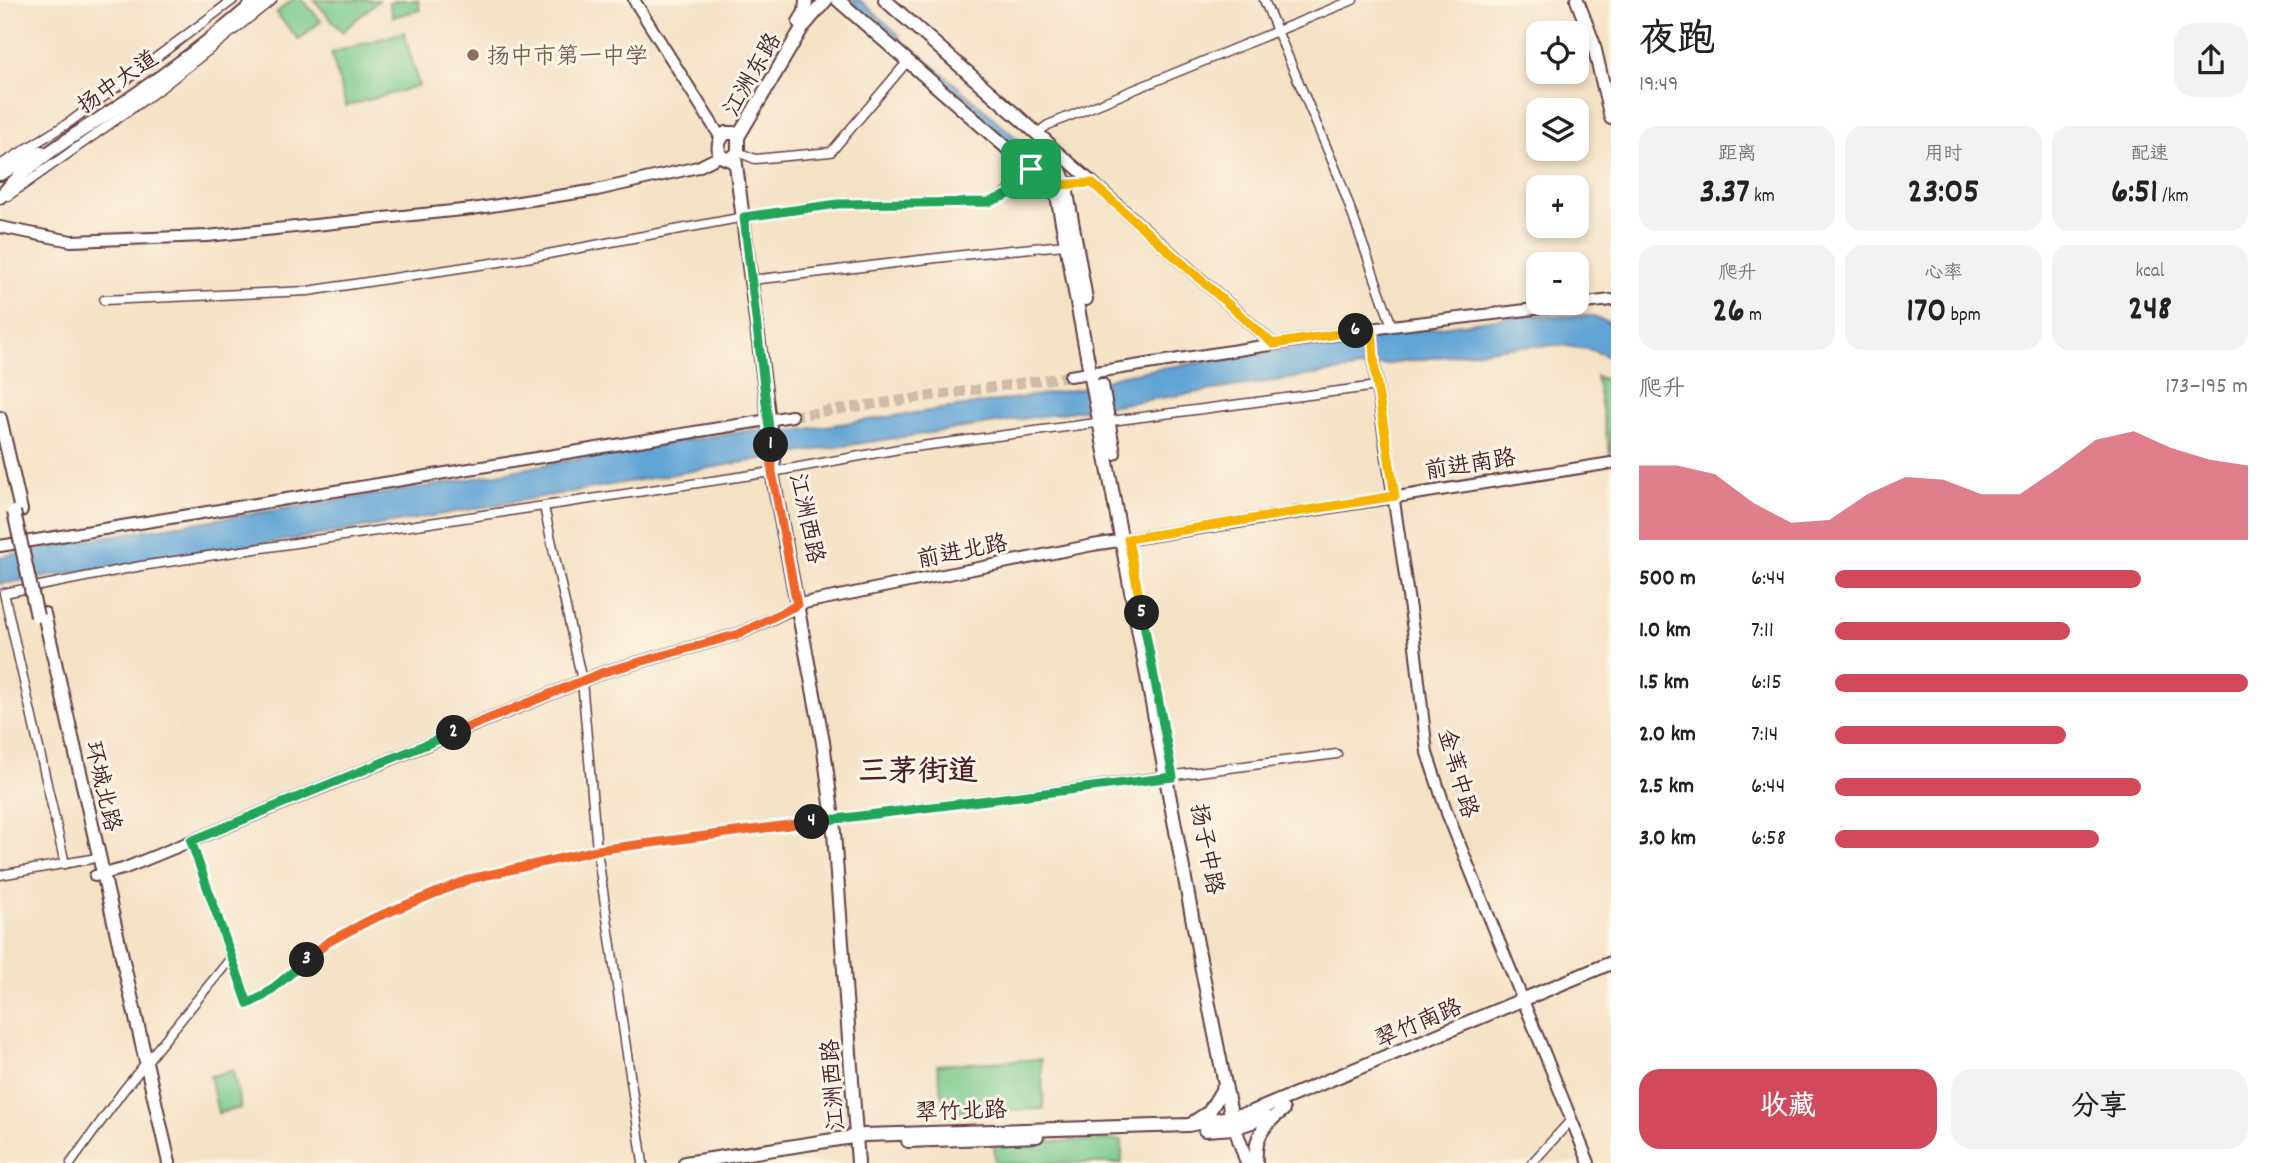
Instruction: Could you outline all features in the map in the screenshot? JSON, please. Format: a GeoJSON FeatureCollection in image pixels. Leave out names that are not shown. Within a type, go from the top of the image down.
{"type":"FeatureCollection","features":[{"type":"Feature","properties":{"kind":"main road","name":"扬中大道"},"geometry":{"type":"LineString","coordinates":[[0,200],[12,183],[43,157],[160,78],[258,0]]}},
{"type":"Feature","properties":{"kind":"main road","name":"江洲东路"},"geometry":{"type":"LineString","coordinates":[[736,135],[805,12],[806,0]]}},
{"type":"Feature","properties":{"kind":"main road","name":"江洲东路"},"geometry":{"type":"LineString","coordinates":[[736,135],[810,16],[826,0]]}},
{"type":"Feature","properties":{"kind":"main road"},"geometry":{"type":"LineString","coordinates":[[838,0],[1031,169],[1060,183]]}},
{"type":"Feature","properties":{"kind":"main road"},"geometry":{"type":"LineString","coordinates":[[885,0],[1049,144],[1060,183],[1095,374]]}},
{"type":"Feature","properties":{"kind":"main road"},"geometry":{"type":"LineString","coordinates":[[1577,0],[1593,42],[1611,118]]}},
{"type":"Feature","properties":{"kind":"main road"},"geometry":{"type":"LineString","coordinates":[[1584,0],[1600,40],[1611,89]]}},
{"type":"Feature","properties":{"kind":"main road","name":"扬中大道"},"geometry":{"type":"LineString","coordinates":[[0,174],[39,153],[135,85],[236,1]]}},
{"type":"Feature","properties":{"kind":"main road"},"geometry":{"type":"LineString","coordinates":[[736,154],[730,160],[720,156],[721,138],[726,133],[736,135],[768,423]]}},
{"type":"Feature","properties":{"kind":"main road"},"geometry":{"type":"LineString","coordinates":[[1060,183],[1067,245],[1095,374]]}},
{"type":"Feature","properties":{"kind":"main road","name":"扬子中路"},"geometry":{"type":"LineString","coordinates":[[1095,374],[1237,1122],[1256,1163]]}},
{"type":"Feature","properties":{"kind":"main road","name":"环城北路"},"geometry":{"type":"LineString","coordinates":[[0,418],[91,859],[99,876]]}},
{"type":"Feature","properties":{"kind":"main road","name":"江洲西路"},"geometry":{"type":"LineString","coordinates":[[768,423],[801,604],[830,741],[861,1139],[866,1163]]}},
{"type":"Feature","properties":{"kind":"main road","name":"环城北路"},"geometry":{"type":"LineString","coordinates":[[0,448],[18,511]]}},
{"type":"Feature","properties":{"kind":"main road","name":"环城北路"},"geometry":{"type":"LineString","coordinates":[[40,615],[143,1067],[169,1163]]}},
{"type":"Feature","properties":{"kind":"main road","name":"扬子中路"},"geometry":{"type":"LineString","coordinates":[[1170,777],[1225,1085],[1248,1163]]}},
{"type":"Feature","properties":{"kind":"main road","name":"翠竹南路"},"geometry":{"type":"LineString","coordinates":[[1237,1122],[1283,1110],[1523,1005],[1611,963]]}},
{"type":"Feature","properties":{"kind":"main road","name":"翠竹南路"},"geometry":{"type":"LineString","coordinates":[[1237,1122],[1611,971]]}},
{"type":"Feature","properties":{"kind":"main road","name":"环城北路"},"geometry":{"type":"LineString","coordinates":[[143,1067],[161,1163]]}},
{"type":"Feature","properties":{"kind":"main road"},"geometry":{"type":"LineString","coordinates":[[1188,1125],[1209,1112],[1225,1085]]}},
{"type":"Feature","properties":{"kind":"main road"},"geometry":{"type":"LineString","coordinates":[[1256,1163],[1254,1146],[1270,1119],[1283,1110]]}},
{"type":"Feature","properties":{"kind":"main road","name":"翠竹北路"},"geometry":{"type":"LineString","coordinates":[[720,1163],[748,1161],[861,1139],[1237,1122]]}},
{"type":"Feature","properties":{"kind":"main road","name":"翠竹北路"},"geometry":{"type":"LineString","coordinates":[[685,1163],[861,1139],[1237,1122]]}},
{"type":"Feature","properties":{"kind":"main road","name":"江洲西路"},"geometry":{"type":"LineString","coordinates":[[859,1163],[861,1139]]}},
{"type":"Feature","properties":{"kind":"street"},"geometry":{"type":"LineString","coordinates":[[0,200],[161,88],[272,0]]}},
{"type":"Feature","properties":{"kind":"street"},"geometry":{"type":"LineString","coordinates":[[634,0],[721,138]]}},
{"type":"Feature","properties":{"kind":"street"},"geometry":{"type":"LineString","coordinates":[[1264,0],[1339,177],[1392,326]]}},
{"type":"Feature","properties":{"kind":"street"},"geometry":{"type":"LineString","coordinates":[[1037,133],[1048,125],[1353,0]]}},
{"type":"Feature","properties":{"kind":"street"},"geometry":{"type":"LineString","coordinates":[[0,165],[70,122],[236,1]]}},
{"type":"Feature","properties":{"kind":"street"},"geometry":{"type":"LineString","coordinates":[[736,154],[755,159],[806,157],[831,152],[907,62]]}},
{"type":"Feature","properties":{"kind":"street"},"geometry":{"type":"LineString","coordinates":[[104,300],[308,291],[532,257],[744,217],[838,204],[989,202],[1009,194],[1041,161],[1049,144],[1273,344]]}},
{"type":"Feature","properties":{"kind":"street"},"geometry":{"type":"LineString","coordinates":[[0,227],[71,241],[208,236],[472,209],[597,190],[698,167],[720,156]]}},
{"type":"Feature","properties":{"kind":"street"},"geometry":{"type":"LineString","coordinates":[[1060,183],[1092,183]]}},
{"type":"Feature","properties":{"kind":"street"},"geometry":{"type":"LineString","coordinates":[[750,280],[903,264],[994,250],[1067,245]]}},
{"type":"Feature","properties":{"kind":"street"},"geometry":{"type":"LineString","coordinates":[[1070,376],[1392,326],[1611,300]]}},
{"type":"Feature","properties":{"kind":"street","name":"金苇中路"},"geometry":{"type":"LineString","coordinates":[[1372,331],[1375,372],[1395,496],[1427,753],[1447,813],[1589,1163]]}},
{"type":"Feature","properties":{"kind":"street"},"geometry":{"type":"LineString","coordinates":[[65,864],[4,593],[141,566],[544,507],[899,449],[1377,386]]}},
{"type":"Feature","properties":{"kind":"street"},"geometry":{"type":"LineString","coordinates":[[0,546],[768,423],[792,416]]}},
{"type":"Feature","properties":{"kind":"street","name":"前进南路"},"geometry":{"type":"LineString","coordinates":[[1125,540],[1611,463]]}},
{"type":"Feature","properties":{"kind":"street"},"geometry":{"type":"LineString","coordinates":[[544,507],[582,681],[597,850],[643,1163]]}},
{"type":"Feature","properties":{"kind":"street","name":"前进北路"},"geometry":{"type":"LineString","coordinates":[[99,876],[582,681],[739,634],[801,604],[1125,540]]}},
{"type":"Feature","properties":{"kind":"street"},"geometry":{"type":"LineString","coordinates":[[191,841],[248,1004],[265,995],[328,942],[372,919],[470,879],[597,850],[1337,754]]}},
{"type":"Feature","properties":{"kind":"street"},"geometry":{"type":"LineString","coordinates":[[0,875],[91,859]]}},
{"type":"Feature","properties":{"kind":"street"},"geometry":{"type":"LineString","coordinates":[[71,1163],[143,1067],[232,958]]}},
{"type":"Feature","properties":{"kind":"street"},"geometry":{"type":"LineString","coordinates":[[1532,1163],[1571,1120]]}},
{"type":"Feature","properties":{"kind":"green space"},"geometry":{"type":"Polygon","coordinates":[[[292,0],[303,0],[321,21],[299,40],[276,13],[292,0]]]}},
{"type":"Feature","properties":{"kind":"green space"},"geometry":{"type":"Polygon","coordinates":[[[314,0],[379,0],[342,32],[314,0]]]}},
{"type":"Feature","properties":{"kind":"green space"},"geometry":{"type":"Polygon","coordinates":[[[418,0],[420,10],[393,17],[389,3],[418,0]]]}},
{"type":"Feature","properties":{"kind":"green space"},"geometry":{"type":"Polygon","coordinates":[[[404,32],[419,86],[346,106],[331,53],[404,32]]]}},
{"type":"Feature","properties":{"kind":"green space"},"geometry":{"type":"Polygon","coordinates":[[[1596,376],[1611,382],[1611,454],[1610,454],[1596,376]]]}},
{"type":"Feature","properties":{"kind":"green space"},"geometry":{"type":"Polygon","coordinates":[[[1041,1059],[1044,1109],[945,1112],[937,1065],[1041,1059]]]}},
{"type":"Feature","properties":{"kind":"green space"},"geometry":{"type":"Polygon","coordinates":[[[233,1071],[241,1108],[218,1113],[210,1076],[233,1071]]]}},
{"type":"Feature","properties":{"kind":"green space"},"geometry":{"type":"Polygon","coordinates":[[[1122,1140],[1122,1163],[995,1163],[994,1143],[1122,1140]]]}},
{"type":"Feature","properties":{"kind":"water"},"geometry":{"type":"Polygon","coordinates":[[[854,0],[860,0],[898,34],[902,42],[910,45],[1037,156],[1030,160],[851,4],[854,0]]]}},
{"type":"Feature","properties":{"kind":"water"},"geometry":{"type":"Polygon","coordinates":[[[1523,315],[1590,316],[1611,323],[1611,358],[1592,350],[1561,345],[1509,347],[790,454],[333,533],[0,584],[0,557],[96,538],[443,484],[630,449],[754,430],[786,432],[1080,389],[1118,376],[1155,369],[1523,315]]]}},
{"type":"Feature","properties":{"kind":"tunnel"},"geometry":{"type":"LineString","coordinates":[[792,416],[1070,376]]}},
{"type":"Feature","properties":{"kind":"place","name":"扬中市第一中学"},"geometry":{"type":"Point","coordinates":[473,55]}},
{"type":"Feature","properties":{"kind":"district","name":"三茅街道"},"geometry":{"type":"Point","coordinates":[918,770]}},
{"type":"Feature","properties":{"kind":"route"},"geometry":{"type":"LineString","coordinates":[[1031,169],[1055,185],[1065,182],[1092,183],[1273,344],[1372,329],[1375,372],[1395,496],[1128,539],[1173,777],[597,850],[470,879],[372,919],[328,942],[265,995],[248,1004],[191,841],[604,672],[739,634],[797,605],[772,472],[774,460],[744,217],[838,204],[989,202],[1009,194],[1031,169]]}}]}
